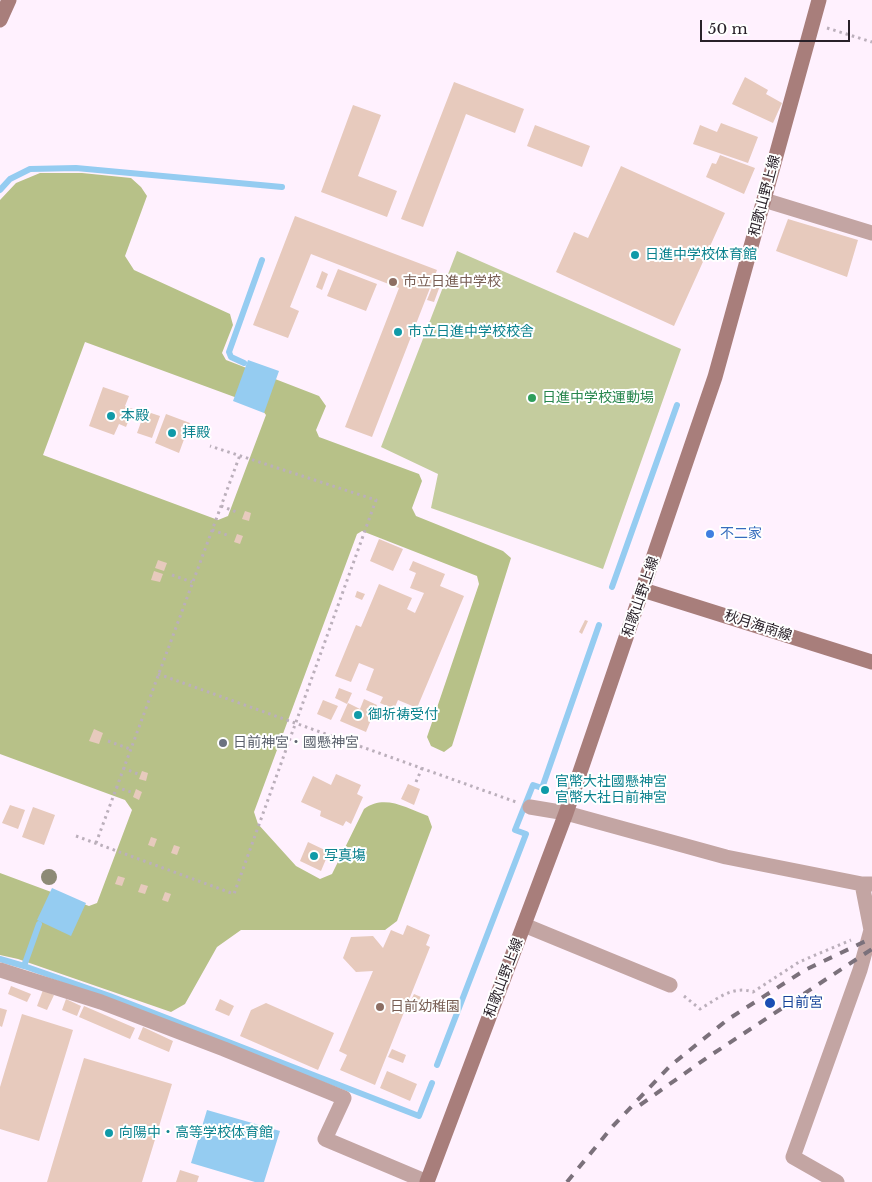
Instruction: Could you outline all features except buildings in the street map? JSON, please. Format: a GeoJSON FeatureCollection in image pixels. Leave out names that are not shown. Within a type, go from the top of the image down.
{"type":"FeatureCollection","features":[{"type":"Feature","properties":{"kind":"main road"},"geometry":{"type":"LineString","coordinates":[[0,20],[9,0]]}},
{"type":"Feature","properties":{"kind":"main road","name":"和歌山野上線"},"geometry":{"type":"LineString","coordinates":[[427,1182],[566,813],[715,377],[819,0]]}},
{"type":"Feature","properties":{"kind":"main road","name":"秋月海南線"},"geometry":{"type":"LineString","coordinates":[[643,590],[872,662]]}},
{"type":"Feature","properties":{"kind":"street"},"geometry":{"type":"LineString","coordinates":[[764,200],[872,233]]}},
{"type":"Feature","properties":{"kind":"street"},"geometry":{"type":"LineString","coordinates":[[524,805],[566,813],[726,857],[867,884],[870,933],[860,970],[793,1157],[837,1182]]}},
{"type":"Feature","properties":{"kind":"street"},"geometry":{"type":"LineString","coordinates":[[524,925],[670,985]]}},
{"type":"Feature","properties":{"kind":"street"},"geometry":{"type":"LineString","coordinates":[[0,970],[101,1002],[344,1098],[326,1139],[427,1182]]}},
{"type":"Feature","properties":{"kind":"path"},"geometry":{"type":"LineString","coordinates":[[812,23],[872,42]]}},
{"type":"Feature","properties":{"kind":"path"},"geometry":{"type":"LineString","coordinates":[[76,836],[234,894],[376,500],[210,446]]}},
{"type":"Feature","properties":{"kind":"path"},"geometry":{"type":"LineString","coordinates":[[96,843],[240,455]]}},
{"type":"Feature","properties":{"kind":"path"},"geometry":{"type":"LineString","coordinates":[[221,506],[239,513]]}},
{"type":"Feature","properties":{"kind":"path"},"geometry":{"type":"LineString","coordinates":[[212,530],[230,536]]}},
{"type":"Feature","properties":{"kind":"path"},"geometry":{"type":"LineString","coordinates":[[172,575],[192,582]]}},
{"type":"Feature","properties":{"kind":"path"},"geometry":{"type":"LineString","coordinates":[[158,674],[524,805]]}},
{"type":"Feature","properties":{"kind":"path"},"geometry":{"type":"LineString","coordinates":[[108,741],[130,749]]}},
{"type":"Feature","properties":{"kind":"path"},"geometry":{"type":"LineString","coordinates":[[123,768],[138,774]]}},
{"type":"Feature","properties":{"kind":"path"},"geometry":{"type":"LineString","coordinates":[[416,782],[422,768]]}},
{"type":"Feature","properties":{"kind":"path"},"geometry":{"type":"LineString","coordinates":[[116,787],[131,792]]}},
{"type":"Feature","properties":{"kind":"path"},"geometry":{"type":"LineString","coordinates":[[670,985],[700,1009],[728,992],[744,989],[753,992],[799,962],[870,933]]}},
{"type":"Feature","properties":{"kind":"green space","name":"日前神宮・國懸神宮"},"geometry":{"type":"Polygon","coordinates":[[[40,173],[82,173],[131,178],[147,196],[125,256],[134,270],[230,314],[233,325],[222,353],[226,360],[319,396],[326,406],[316,430],[319,437],[419,474],[422,481],[412,508],[416,516],[503,551],[511,558],[452,746],[444,752],[431,746],[427,737],[479,584],[477,576],[362,531],[357,534],[254,812],[258,824],[296,866],[320,879],[332,874],[364,809],[380,803],[388,803],[404,806],[428,816],[432,827],[397,921],[385,930],[241,930],[217,947],[185,1004],[171,1012],[18,959],[0,955],[0,873],[89,906],[97,903],[132,810],[125,800],[0,754],[0,200],[16,183],[40,173]],[[85,342],[43,455],[218,520],[228,516],[266,415],[259,406],[85,342]]]}},
{"type":"Feature","properties":{"kind":"green space","name":"日進中学校運動場"},"geometry":{"type":"Polygon","coordinates":[[[457,251],[681,349],[603,569],[431,508],[438,474],[381,447],[457,251]]]}},
{"type":"Feature","properties":{"kind":"water"},"geometry":{"type":"Polygon","coordinates":[[[248,360],[279,371],[264,413],[233,401],[248,360]]]}},
{"type":"Feature","properties":{"kind":"water"},"geometry":{"type":"Polygon","coordinates":[[[52,888],[86,903],[71,936],[37,920],[52,888]]]}},
{"type":"Feature","properties":{"kind":"water"},"geometry":{"type":"Polygon","coordinates":[[[207,1110],[280,1131],[264,1182],[255,1182],[191,1163],[207,1110]]]}},
{"type":"Feature","properties":{"kind":"waterway"},"geometry":{"type":"LineString","coordinates":[[0,190],[10,179],[30,169],[76,168],[282,187]]}},
{"type":"Feature","properties":{"kind":"waterway"},"geometry":{"type":"LineString","coordinates":[[244,363],[231,357],[229,352],[262,260]]}},
{"type":"Feature","properties":{"kind":"waterway"},"geometry":{"type":"LineString","coordinates":[[612,587],[677,405]]}},
{"type":"Feature","properties":{"kind":"waterway"},"geometry":{"type":"LineString","coordinates":[[437,1065],[526,834],[515,830],[533,785],[542,788],[599,625]]}},
{"type":"Feature","properties":{"kind":"waterway"},"geometry":{"type":"LineString","coordinates":[[39,924],[24,966],[110,996],[419,1116],[432,1083]]}},
{"type":"Feature","properties":{"kind":"waterway"},"geometry":{"type":"LineString","coordinates":[[0,959],[24,966]]}},
{"type":"Feature","properties":{"kind":"railway"},"geometry":{"type":"LineString","coordinates":[[567,1182],[613,1126],[670,1066],[727,1020],[805,970],[872,938]]}},
{"type":"Feature","properties":{"kind":"railway"},"geometry":{"type":"LineString","coordinates":[[640,1105],[708,1057],[872,949]]}},
{"type":"Feature","properties":{"kind":"place","name":"日進中学校体育館"},"geometry":{"type":"Point","coordinates":[635,255]}},
{"type":"Feature","properties":{"kind":"place","name":"市立日進中学校"},"geometry":{"type":"Point","coordinates":[393,282]}},
{"type":"Feature","properties":{"kind":"place","name":"市立日進中学校校舎"},"geometry":{"type":"Point","coordinates":[398,332]}},
{"type":"Feature","properties":{"kind":"place","name":"日進中学校運動場"},"geometry":{"type":"Point","coordinates":[532,398]}},
{"type":"Feature","properties":{"kind":"place","name":"本殿"},"geometry":{"type":"Point","coordinates":[111,416]}},
{"type":"Feature","properties":{"kind":"place","name":"拝殿"},"geometry":{"type":"Point","coordinates":[172,433]}},
{"type":"Feature","properties":{"kind":"place","name":"不二家"},"geometry":{"type":"Point","coordinates":[710,534]}},
{"type":"Feature","properties":{"kind":"place","name":"御祈祷受付"},"geometry":{"type":"Point","coordinates":[358,715]}},
{"type":"Feature","properties":{"kind":"place","name":"日前神宮・國懸神宮"},"geometry":{"type":"Point","coordinates":[223,743]}},
{"type":"Feature","properties":{"kind":"place","name":"官幣大社國懸神宮 官幣大社日前神宮"},"geometry":{"type":"Point","coordinates":[545,790]}},
{"type":"Feature","properties":{"kind":"place","name":"写真塲"},"geometry":{"type":"Point","coordinates":[314,856]}},
{"type":"Feature","properties":{"kind":"place","name":"日前宮"},"geometry":{"type":"Point","coordinates":[770,1003]}},
{"type":"Feature","properties":{"kind":"place","name":"日前幼稚園"},"geometry":{"type":"Point","coordinates":[380,1007]}},
{"type":"Feature","properties":{"kind":"place","name":"向陽中・高等学校体育館"},"geometry":{"type":"Point","coordinates":[109,1133]}}]}
